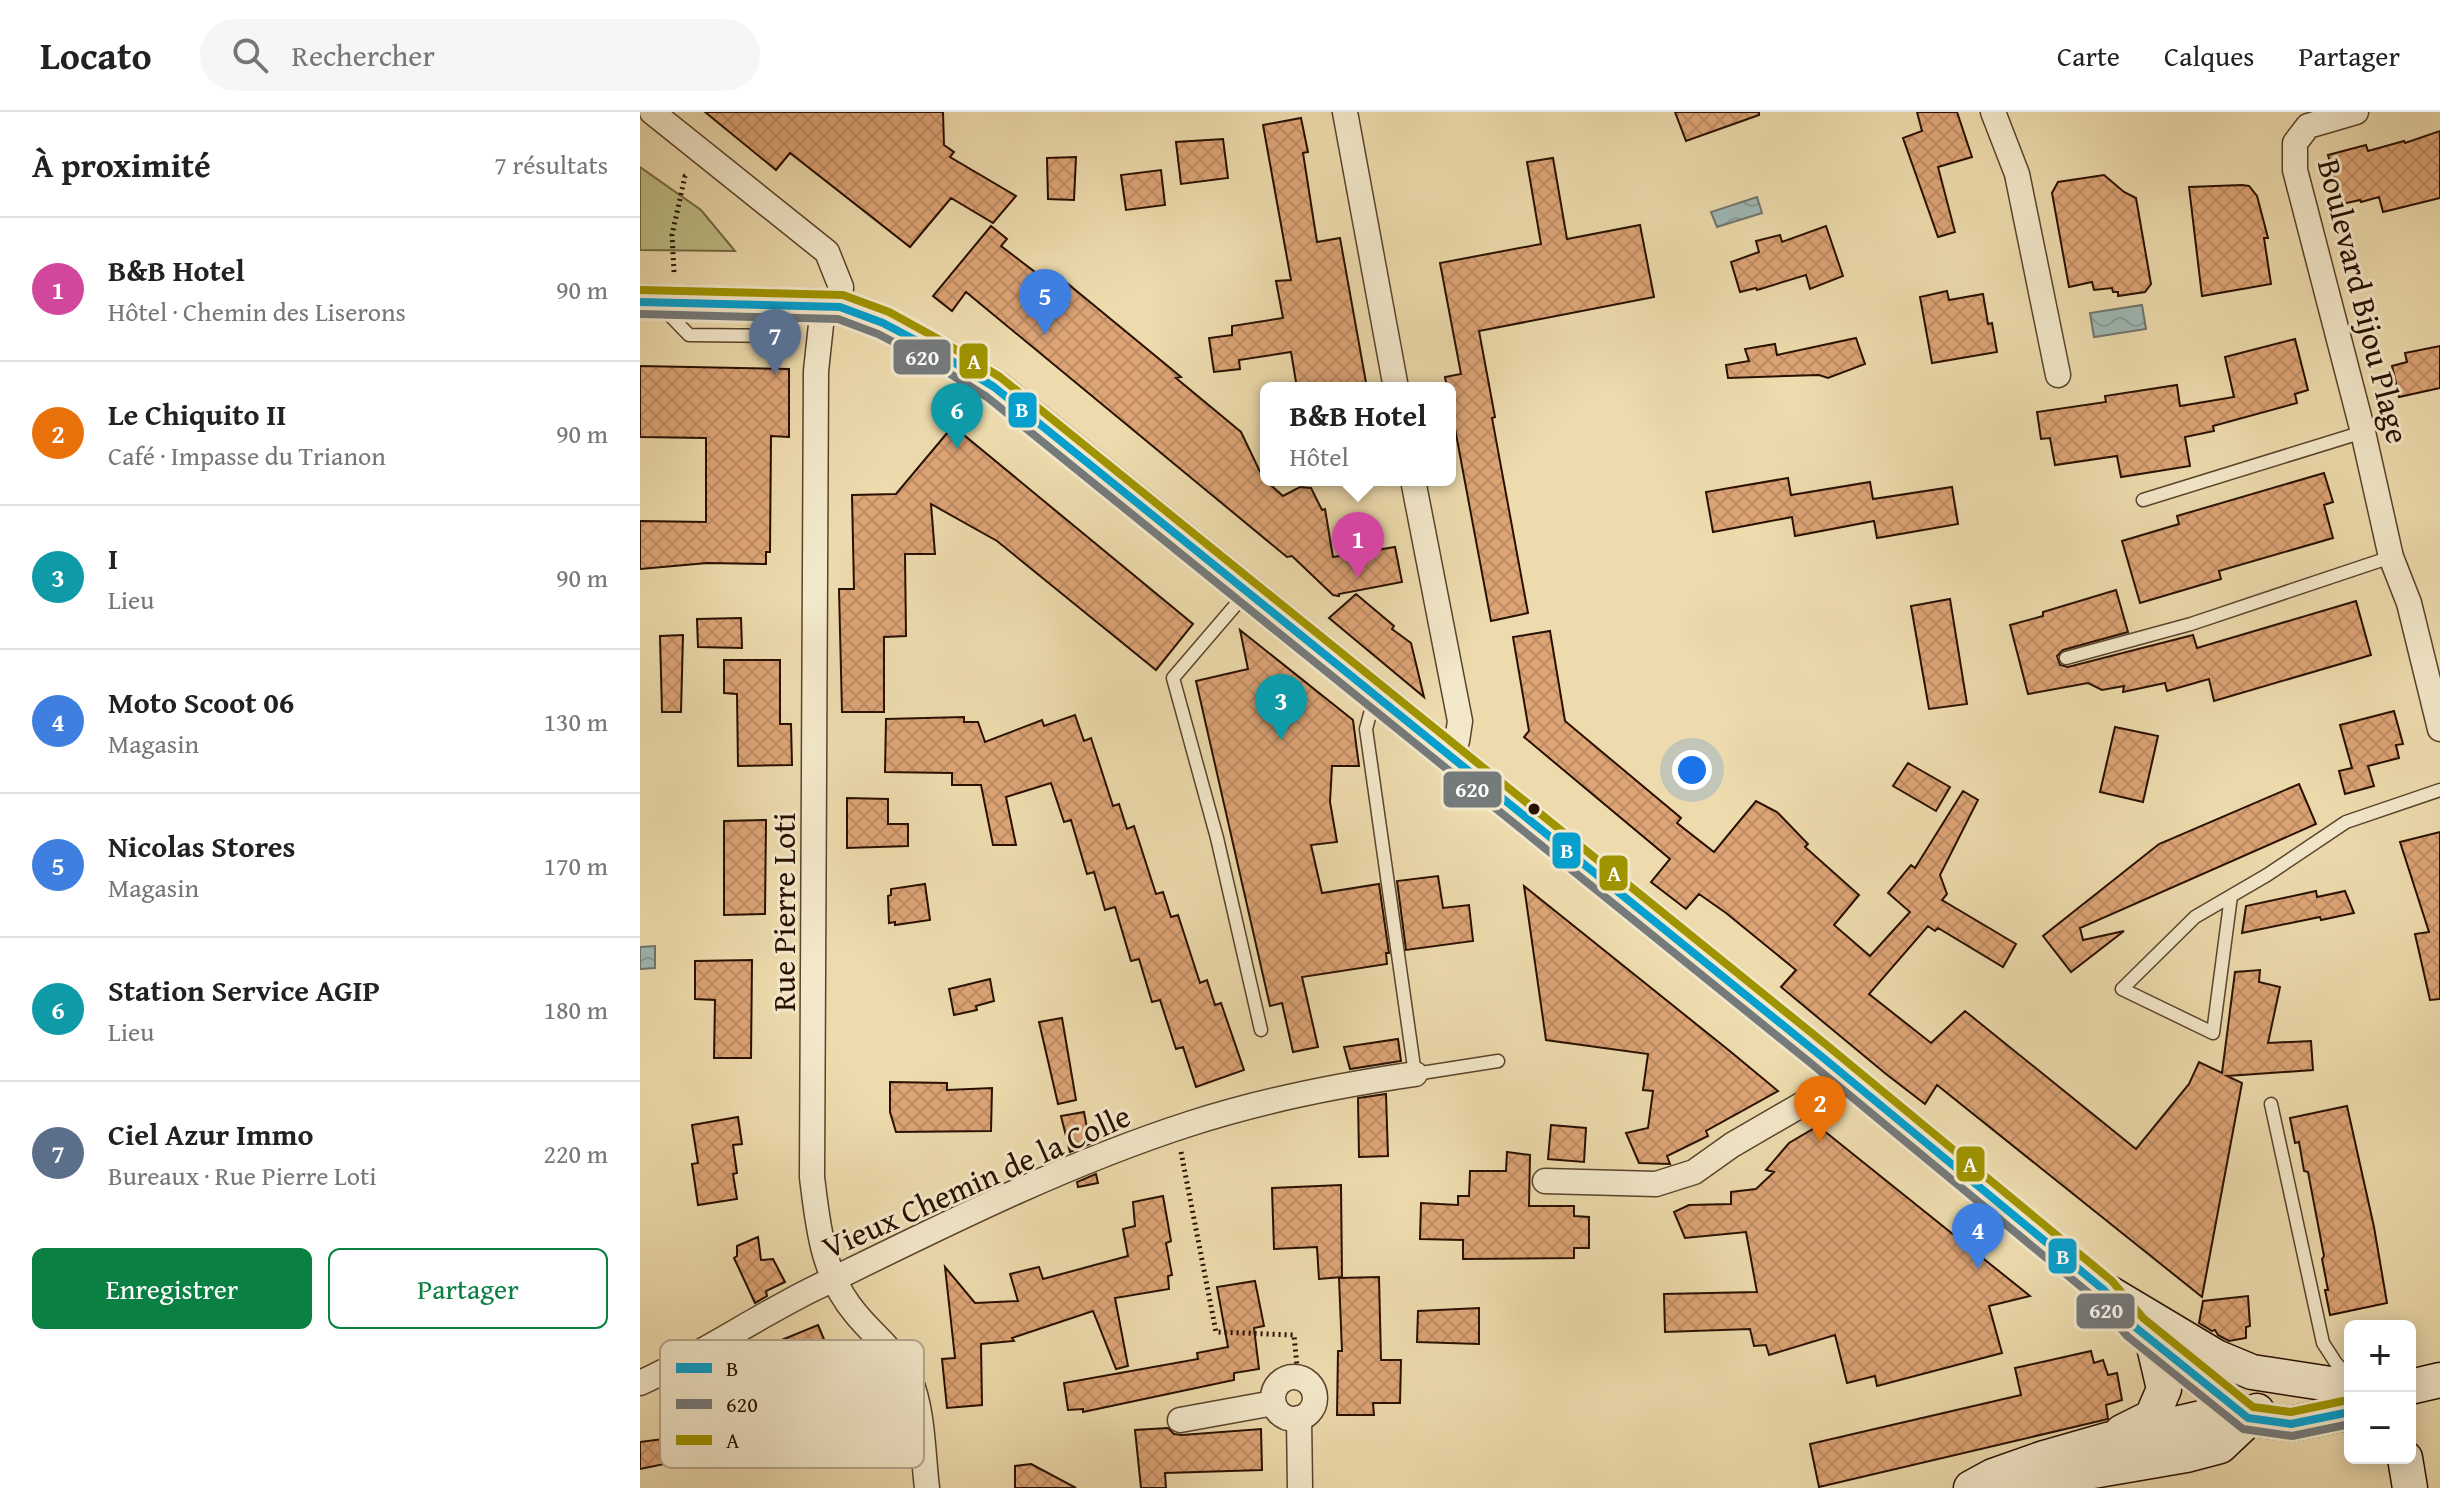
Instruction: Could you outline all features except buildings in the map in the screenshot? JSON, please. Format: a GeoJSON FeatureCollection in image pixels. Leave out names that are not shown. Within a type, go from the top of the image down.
{"type":"FeatureCollection","features":[{"type":"Feature","properties":{"kind":"main road"},"geometry":{"type":"LineString","coordinates":[[649,302],[831,306],[883,323],[994,387],[2104,1290],[2239,1366],[2344,1390]]}},
{"type":"Feature","properties":{"kind":"main road"},"geometry":{"type":"LineString","coordinates":[[2104,1290],[2135,1327],[2248,1418]]}},
{"type":"Feature","properties":{"kind":"main road"},"geometry":{"type":"LineString","coordinates":[[2107,1440],[2152,1417],[2164,1389],[2153,1342]]}},
{"type":"Feature","properties":{"kind":"main road"},"geometry":{"type":"LineString","coordinates":[[2239,1366],[2248,1418]]}},
{"type":"Feature","properties":{"kind":"main road"},"geometry":{"type":"LineString","coordinates":[[2416,1386],[2440,1380]]}},
{"type":"Feature","properties":{"kind":"main road"},"geometry":{"type":"LineString","coordinates":[[1971,1488],[1993,1476],[2107,1440],[2201,1418],[2248,1418],[2291,1424],[2345,1392]]}},
{"type":"Feature","properties":{"kind":"main road"},"geometry":{"type":"LineString","coordinates":[[1995,1488],[2186,1455],[2220,1446],[2248,1418]]}},
{"type":"Feature","properties":{"kind":"main road"},"geometry":{"type":"LineString","coordinates":[[2406,1464],[2410,1488]]}},
{"type":"Feature","properties":{"kind":"street","name":"Rue Pierre Loti"},"geometry":{"type":"LineString","coordinates":[[652,112],[827,252],[841,287],[831,306],[816,371],[812,1177],[819,1235],[833,1280],[855,1313],[881,1340]]}},
{"type":"Feature","properties":{"kind":"street"},"geometry":{"type":"LineString","coordinates":[[1345,112],[1395,382]]}},
{"type":"Feature","properties":{"kind":"street"},"geometry":{"type":"LineString","coordinates":[[1993,112],[2017,174],[2058,375]]}},
{"type":"Feature","properties":{"kind":"street","name":"Boulevard Bijou Plage"},"geometry":{"type":"LineString","coordinates":[[2356,112],[2308,126],[2295,143],[2295,170],[2363,432],[2391,557],[2409,603],[2440,729]]}},
{"type":"Feature","properties":{"kind":"street"},"geometry":{"type":"LineString","coordinates":[[1414,486],[1460,721],[1457,741],[1449,755]]}},
{"type":"Feature","properties":{"kind":"street","name":"Vieux Chemin de la Colle"},"geometry":{"type":"LineString","coordinates":[[721,1340],[833,1280],[1041,1181],[1178,1128],[1288,1098],[1415,1074]]}},
{"type":"Feature","properties":{"kind":"street"},"geometry":{"type":"LineString","coordinates":[[1545,1181],[1656,1184],[1694,1172],[1732,1145],[1820,1094],[1842,1074]]}},
{"type":"Feature","properties":{"kind":"street","name":"Vieux Chemin de la Colle"},"geometry":{"type":"LineString","coordinates":[[640,1383],[660,1372]]}},
{"type":"Feature","properties":{"kind":"street"},"geometry":{"type":"LineString","coordinates":[[1298,1377],[1312,1386],[1315,1396],[1313,1408],[1299,1418],[1284,1416],[1273,1403],[1273,1396],[1285,1378],[1298,1377]]}},
{"type":"Feature","properties":{"kind":"street"},"geometry":{"type":"LineString","coordinates":[[1180,1420],[1273,1403]]}},
{"type":"Feature","properties":{"kind":"street"},"geometry":{"type":"LineString","coordinates":[[1299,1418],[1300,1488]]}},
{"type":"Feature","properties":{"kind":"street","name":"Rue Pierre Loti"},"geometry":{"type":"LineString","coordinates":[[924,1462],[927,1488]]}},
{"type":"Feature","properties":{"kind":"lane"},"geometry":{"type":"LineString","coordinates":[[649,302],[689,335],[776,336]]}},
{"type":"Feature","properties":{"kind":"lane"},"geometry":{"type":"LineString","coordinates":[[2143,500],[2363,432]]}},
{"type":"Feature","properties":{"kind":"lane"},"geometry":{"type":"LineString","coordinates":[[2066,658],[2191,624],[2391,557]]}},
{"type":"Feature","properties":{"kind":"lane"},"geometry":{"type":"LineString","coordinates":[[1247,591],[1173,678],[1217,838],[1261,1030]]}},
{"type":"Feature","properties":{"kind":"lane"},"geometry":{"type":"LineString","coordinates":[[1375,696],[1366,729],[1415,1074]]}},
{"type":"Feature","properties":{"kind":"lane"},"geometry":{"type":"LineString","coordinates":[[2231,896],[2213,1033],[2122,989],[2195,917],[2231,896],[2267,875],[2346,822],[2440,790]]}},
{"type":"Feature","properties":{"kind":"lane","name":"Vieux Chemin de la Colle"},"geometry":{"type":"LineString","coordinates":[[1415,1074],[1498,1061]]}},
{"type":"Feature","properties":{"kind":"lane"},"geometry":{"type":"LineString","coordinates":[[2271,1104],[2323,1343],[2344,1383]]}},
{"type":"Feature","properties":{"kind":"path"},"geometry":{"type":"LineString","coordinates":[[674,272],[672,235],[679,213],[680,195],[685,176],[696,172]]}},
{"type":"Feature","properties":{"kind":"path"},"geometry":{"type":"LineString","coordinates":[[1178,1128],[1216,1332],[1294,1335],[1298,1377]]}},
{"type":"Feature","properties":{"kind":"green space"},"geometry":{"type":"Polygon","coordinates":[[[640,167],[701,210],[735,251],[640,250],[640,167]]]}},
{"type":"Feature","properties":{"kind":"water"},"geometry":{"type":"Polygon","coordinates":[[[1757,197],[1762,213],[1717,227],[1711,212],[1757,197]]]}},
{"type":"Feature","properties":{"kind":"water"},"geometry":{"type":"Polygon","coordinates":[[[2142,305],[2146,329],[2094,337],[2090,313],[2142,305]]]}},
{"type":"Feature","properties":{"kind":"water"},"geometry":{"type":"Polygon","coordinates":[[[655,946],[655,968],[640,969],[640,947],[655,946]]]}},
{"type":"Feature","properties":{"kind":"transit line","name":"A"},"geometry":{"type":"LineString","coordinates":[[640,290],[843,295],[889,312],[1000,377],[1829,1047],[2112,1281],[2143,1318],[2253,1407],[2291,1412],[2344,1401]]}},
{"type":"Feature","properties":{"kind":"transit line","name":"B"},"geometry":{"type":"LineString","coordinates":[[640,302],[840,307],[883,323],[994,387],[1821,1056],[2104,1290],[2135,1327],[2248,1418],[2291,1424],[2344,1413]]}},
{"type":"Feature","properties":{"kind":"transit line","name":"620"},"geometry":{"type":"LineString","coordinates":[[640,314],[838,319],[878,334],[928,360],[987,397],[1813,1065],[2096,1299],[2127,1336],[2243,1429],[2292,1436],[2344,1425]]}},
{"type":"Feature","properties":{"kind":"place","name":"Nicolas Stores"},"geometry":{"type":"Point","coordinates":[1045,335]}},
{"type":"Feature","properties":{"kind":"place","name":"Ciel Azur Immo"},"geometry":{"type":"Point","coordinates":[775,375]}},
{"type":"Feature","properties":{"kind":"place","name":"Station Service AGIP"},"geometry":{"type":"Point","coordinates":[957,449]}},
{"type":"Feature","properties":{"kind":"place","name":"B&B Hotel"},"geometry":{"type":"Point","coordinates":[1358,578]}},
{"type":"Feature","properties":{"kind":"place","name":"I"},"geometry":{"type":"Point","coordinates":[1281,740]}},
{"type":"Feature","properties":{"kind":"place","name":"Le Chiquito II"},"geometry":{"type":"Point","coordinates":[1820,1142]}},
{"type":"Feature","properties":{"kind":"place","name":"Moto Scoot 06"},"geometry":{"type":"Point","coordinates":[1978,1269]}}]}
